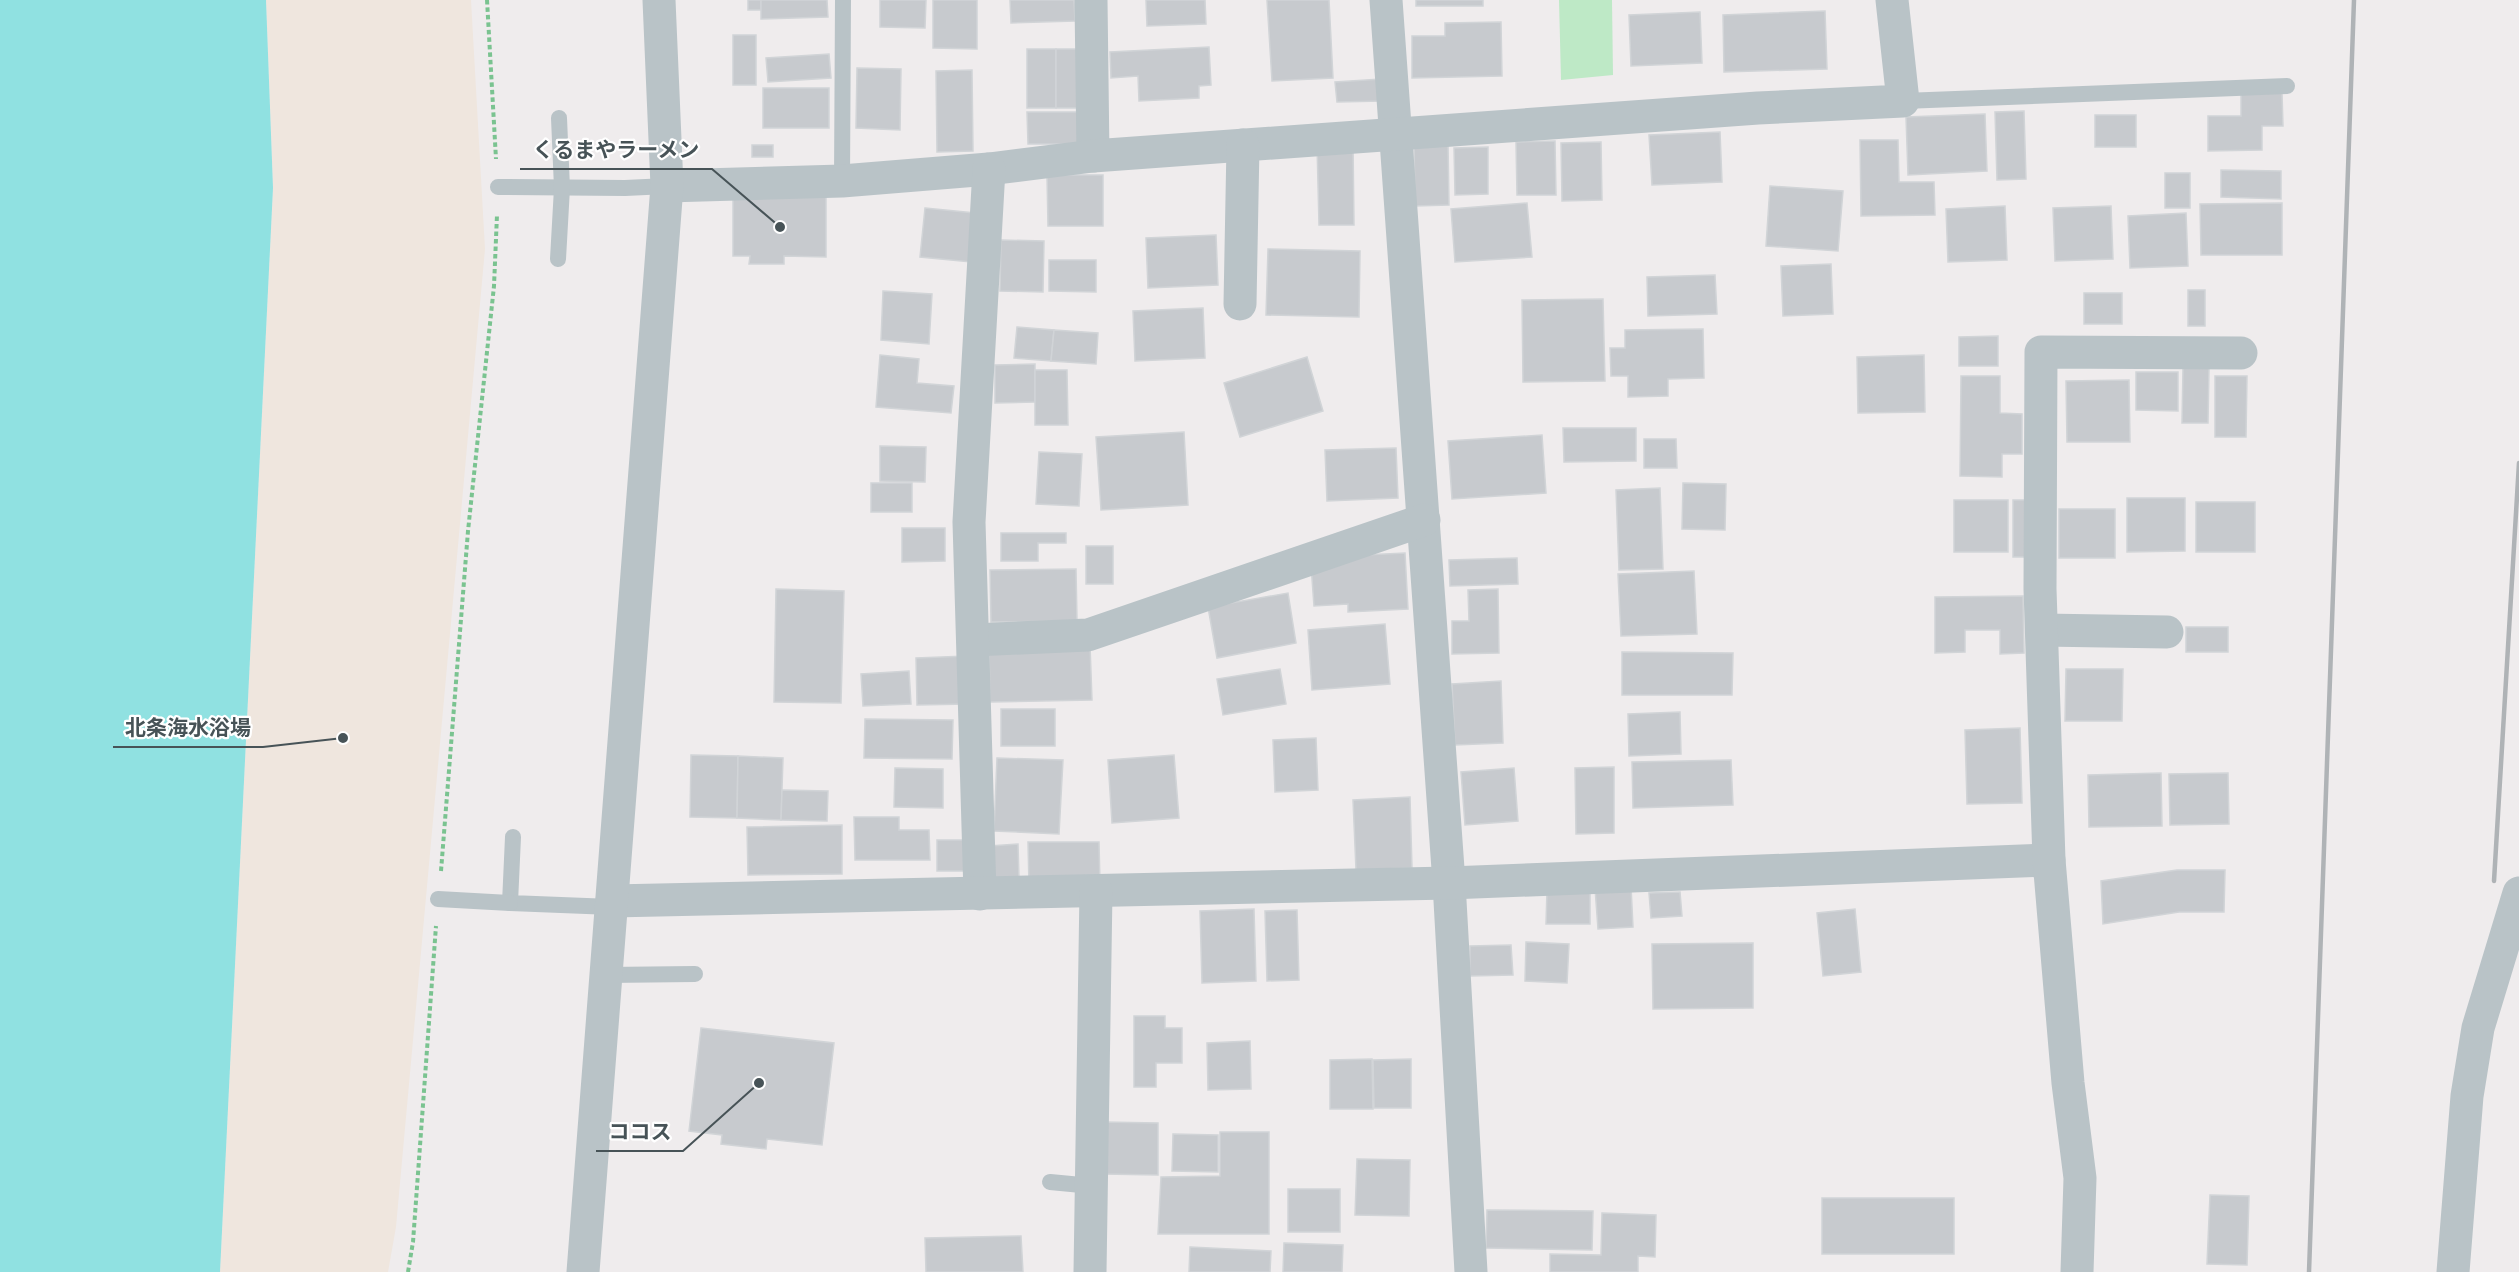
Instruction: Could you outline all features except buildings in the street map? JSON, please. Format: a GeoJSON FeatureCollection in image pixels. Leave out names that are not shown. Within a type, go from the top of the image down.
{"type":"FeatureCollection","features":[{"type":"Feature","properties":{"kind":"street"},"geometry":{"type":"LineString","coordinates":[[583,1272],[667,186],[659,0]]}},
{"type":"Feature","properties":{"kind":"street"},"geometry":{"type":"LineString","coordinates":[[1091,0],[1093,156]]}},
{"type":"Feature","properties":{"kind":"street"},"geometry":{"type":"LineString","coordinates":[[1386,0],[1449,883],[1471,1272]]}},
{"type":"Feature","properties":{"kind":"street"},"geometry":{"type":"LineString","coordinates":[[667,186],[842,181],[989,170],[1093,156],[1397,133],[1758,108],[1903,101],[1892,0]]}},
{"type":"Feature","properties":{"kind":"street"},"geometry":{"type":"LineString","coordinates":[[1240,304],[1244,145]]}},
{"type":"Feature","properties":{"kind":"street"},"geometry":{"type":"LineString","coordinates":[[980,894],[969,522],[989,170]]}},
{"type":"Feature","properties":{"kind":"street"},"geometry":{"type":"LineString","coordinates":[[2077,1272],[2080,1178],[2068,1083],[2049,860],[2042,630],[2041,352],[2241,353]]}},
{"type":"Feature","properties":{"kind":"street"},"geometry":{"type":"LineString","coordinates":[[973,640],[1088,635],[1424,520]]}},
{"type":"Feature","properties":{"kind":"street"},"geometry":{"type":"LineString","coordinates":[[2042,630],[2167,632]]}},
{"type":"Feature","properties":{"kind":"street"},"geometry":{"type":"LineString","coordinates":[[612,904],[1449,883],[2049,860]]}},
{"type":"Feature","properties":{"kind":"street"},"geometry":{"type":"LineString","coordinates":[[1090,1272],[1096,891]]}},
{"type":"Feature","properties":{"kind":"street"},"geometry":{"type":"LineString","coordinates":[[2452,1272],[2467,1096],[2478,1028],[2519,893]]}},
{"type":"Feature","properties":{"kind":"lane"},"geometry":{"type":"LineString","coordinates":[[842,181],[843,0]]}},
{"type":"Feature","properties":{"kind":"lane"},"geometry":{"type":"LineString","coordinates":[[1903,101],[2287,86]]}},
{"type":"Feature","properties":{"kind":"lane"},"geometry":{"type":"LineString","coordinates":[[558,258],[562,188],[559,118]]}},
{"type":"Feature","properties":{"kind":"lane"},"geometry":{"type":"LineString","coordinates":[[498,187],[667,186]]}},
{"type":"Feature","properties":{"kind":"lane"},"geometry":{"type":"LineString","coordinates":[[510,903],[513,837]]}},
{"type":"Feature","properties":{"kind":"lane"},"geometry":{"type":"LineString","coordinates":[[438,900],[612,904]]}},
{"type":"Feature","properties":{"kind":"lane"},"geometry":{"type":"LineString","coordinates":[[606,975],[695,974]]}},
{"type":"Feature","properties":{"kind":"lane"},"geometry":{"type":"LineString","coordinates":[[1050,1182],[1092,1186]]}},
{"type":"Feature","properties":{"kind":"path"},"geometry":{"type":"LineString","coordinates":[[408,1272],[413,1242],[468,531],[494,286],[498,187],[487,0]]}},
{"type":"Feature","properties":{"kind":"green space"},"geometry":{"type":"Polygon","coordinates":[[[1559,0],[1612,0],[1613,75],[1561,80],[1559,0]]]}},
{"type":"Feature","properties":{"kind":"sand"},"geometry":{"type":"Polygon","coordinates":[[[266,0],[471,0],[485,249],[396,1227],[388,1272],[220,1272],[273,188],[266,0]]]}},
{"type":"Feature","properties":{"kind":"water"},"geometry":{"type":"Polygon","coordinates":[[[0,0],[266,0],[273,188],[220,1272],[0,1272],[0,0]]]}},
{"type":"Feature","properties":{"kind":"railway"},"geometry":{"type":"LineString","coordinates":[[2309,1272],[2354,0]]}},
{"type":"Feature","properties":{"kind":"railway"},"geometry":{"type":"LineString","coordinates":[[2494,881],[2519,463]]}},
{"type":"Feature","properties":{"kind":"place","name":"くるまやラーメン"},"geometry":{"type":"Point","coordinates":[780,227]}},
{"type":"Feature","properties":{"kind":"place","name":"北条海水浴場"},"geometry":{"type":"Point","coordinates":[343,738]}},
{"type":"Feature","properties":{"kind":"place","name":"ココス"},"geometry":{"type":"Point","coordinates":[759,1083]}}]}
